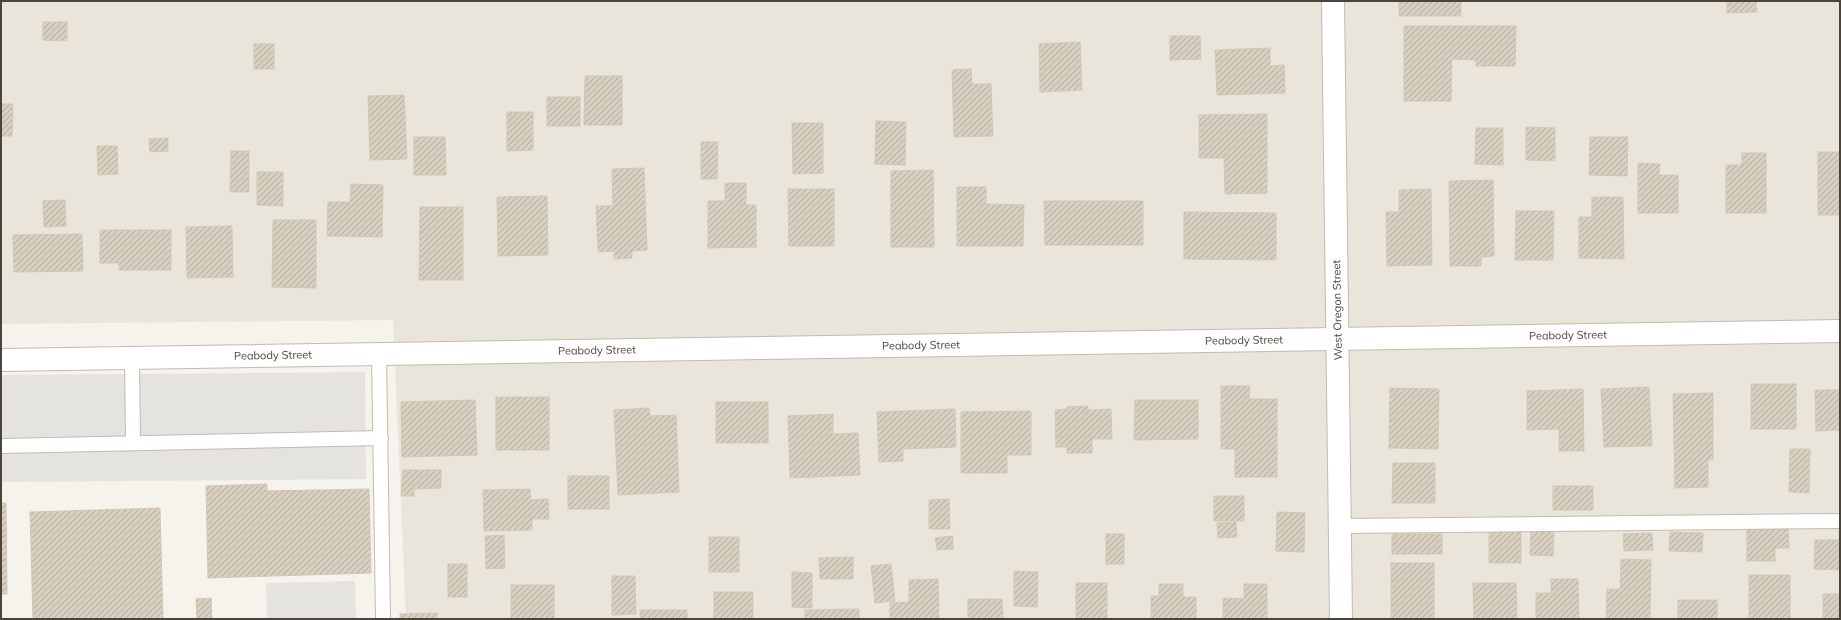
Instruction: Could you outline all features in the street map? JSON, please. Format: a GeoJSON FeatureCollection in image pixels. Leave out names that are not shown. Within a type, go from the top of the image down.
{"type":"FeatureCollection","features":[{"type":"Feature","properties":{"kind":"street","name":"West Oregon Street"},"geometry":{"type":"LineString","coordinates":[[1333,1],[1341,619]]}},
{"type":"Feature","properties":{"kind":"street","name":"Peabody Street"},"geometry":{"type":"LineString","coordinates":[[1,360],[1840,331]]}},
{"type":"Feature","properties":{"kind":"lane"},"geometry":{"type":"LineString","coordinates":[[379,354],[383,619]]}},
{"type":"Feature","properties":{"kind":"lane"},"geometry":{"type":"LineString","coordinates":[[132,358],[133,443]]}},
{"type":"Feature","properties":{"kind":"lane"},"geometry":{"type":"LineString","coordinates":[[1,446],[380,438]]}},
{"type":"Feature","properties":{"kind":"lane"},"geometry":{"type":"LineString","coordinates":[[1340,526],[1840,521]]}},
{"type":"Feature","properties":{"kind":"shaded area"},"geometry":{"type":"Polygon","coordinates":[[[1,1],[1840,1],[1840,619],[406,619],[393,320],[1,324],[1,1]]]}},
{"type":"Feature","properties":{"kind":"shaded area"},"geometry":{"type":"Polygon","coordinates":[[[365,372],[366,479],[1,482],[1,375],[365,372]]]}},
{"type":"Feature","properties":{"kind":"shaded area"},"geometry":{"type":"Polygon","coordinates":[[[355,581],[356,619],[267,619],[266,583],[355,581]]]}},
{"type":"Feature","properties":{"kind":"building"},"geometry":{"type":"Polygon","coordinates":[[[1399,1],[1461,1],[1461,16],[1399,16],[1399,1]]]}},
{"type":"Feature","properties":{"kind":"building"},"geometry":{"type":"Polygon","coordinates":[[[1727,1],[1756,1],[1757,12],[1727,13],[1727,1]]]}},
{"type":"Feature","properties":{"kind":"building"},"geometry":{"type":"Polygon","coordinates":[[[43,22],[67,22],[67,41],[43,40],[43,22]]]}},
{"type":"Feature","properties":{"kind":"building"},"geometry":{"type":"Polygon","coordinates":[[[1404,26],[1516,26],[1515,66],[1476,66],[1476,60],[1452,59],[1451,101],[1404,101],[1404,26]]]}},
{"type":"Feature","properties":{"kind":"building"},"geometry":{"type":"Polygon","coordinates":[[[1170,36],[1200,36],[1201,59],[1170,60],[1170,36]]]}},
{"type":"Feature","properties":{"kind":"building"},"geometry":{"type":"Polygon","coordinates":[[[1080,42],[1082,90],[1040,92],[1039,44],[1080,42]]]}},
{"type":"Feature","properties":{"kind":"building"},"geometry":{"type":"Polygon","coordinates":[[[254,44],[274,44],[274,69],[254,69],[254,44]]]}},
{"type":"Feature","properties":{"kind":"building"},"geometry":{"type":"Polygon","coordinates":[[[1270,48],[1270,66],[1284,65],[1285,93],[1217,95],[1215,50],[1270,48]]]}},
{"type":"Feature","properties":{"kind":"building"},"geometry":{"type":"Polygon","coordinates":[[[971,69],[972,84],[991,84],[993,136],[954,137],[952,70],[971,69]]]}},
{"type":"Feature","properties":{"kind":"building"},"geometry":{"type":"Polygon","coordinates":[[[585,76],[622,76],[622,125],[584,125],[585,76]]]}},
{"type":"Feature","properties":{"kind":"building"},"geometry":{"type":"Polygon","coordinates":[[[404,95],[407,159],[370,160],[368,96],[404,95]]]}},
{"type":"Feature","properties":{"kind":"building"},"geometry":{"type":"Polygon","coordinates":[[[547,97],[580,97],[580,126],[547,126],[547,97]]]}},
{"type":"Feature","properties":{"kind":"building"},"geometry":{"type":"Polygon","coordinates":[[[1,104],[13,104],[12,136],[1,136],[1,104]]]}},
{"type":"Feature","properties":{"kind":"building"},"geometry":{"type":"Polygon","coordinates":[[[507,112],[533,112],[533,150],[507,151],[507,112]]]}},
{"type":"Feature","properties":{"kind":"building"},"geometry":{"type":"Polygon","coordinates":[[[1267,114],[1267,193],[1225,194],[1224,158],[1199,158],[1199,115],[1267,114]]]}},
{"type":"Feature","properties":{"kind":"building"},"geometry":{"type":"Polygon","coordinates":[[[876,121],[906,122],[905,165],[875,164],[876,121]]]}},
{"type":"Feature","properties":{"kind":"building"},"geometry":{"type":"Polygon","coordinates":[[[792,123],[823,123],[823,173],[793,174],[792,123]]]}},
{"type":"Feature","properties":{"kind":"building"},"geometry":{"type":"Polygon","coordinates":[[[1526,127],[1555,128],[1555,161],[1526,160],[1526,127]]]}},
{"type":"Feature","properties":{"kind":"building"},"geometry":{"type":"Polygon","coordinates":[[[1476,128],[1503,128],[1503,165],[1475,164],[1476,128]]]}},
{"type":"Feature","properties":{"kind":"building"},"geometry":{"type":"Polygon","coordinates":[[[414,137],[445,137],[446,175],[414,175],[414,137]]]}},
{"type":"Feature","properties":{"kind":"building"},"geometry":{"type":"Polygon","coordinates":[[[1590,137],[1628,137],[1627,176],[1589,175],[1590,137]]]}},
{"type":"Feature","properties":{"kind":"building"},"geometry":{"type":"Polygon","coordinates":[[[168,138],[168,151],[150,152],[149,139],[168,138]]]}},
{"type":"Feature","properties":{"kind":"building"},"geometry":{"type":"Polygon","coordinates":[[[701,142],[718,142],[717,179],[701,179],[701,142]]]}},
{"type":"Feature","properties":{"kind":"building"},"geometry":{"type":"Polygon","coordinates":[[[97,146],[117,146],[118,174],[98,175],[97,146]]]}},
{"type":"Feature","properties":{"kind":"building"},"geometry":{"type":"Polygon","coordinates":[[[231,151],[249,151],[249,192],[230,192],[231,151]]]}},
{"type":"Feature","properties":{"kind":"building"},"geometry":{"type":"Polygon","coordinates":[[[1818,152],[1840,152],[1840,215],[1818,215],[1818,152]]]}},
{"type":"Feature","properties":{"kind":"building"},"geometry":{"type":"Polygon","coordinates":[[[1742,153],[1766,153],[1766,213],[1726,213],[1726,165],[1742,165],[1742,153]]]}},
{"type":"Feature","properties":{"kind":"building"},"geometry":{"type":"Polygon","coordinates":[[[1638,163],[1660,164],[1659,175],[1678,175],[1678,213],[1638,213],[1638,163]]]}},
{"type":"Feature","properties":{"kind":"building"},"geometry":{"type":"Polygon","coordinates":[[[644,168],[647,250],[632,251],[632,258],[614,259],[614,251],[598,252],[596,206],[613,206],[612,169],[644,168]]]}},
{"type":"Feature","properties":{"kind":"building"},"geometry":{"type":"Polygon","coordinates":[[[933,170],[934,247],[891,247],[891,171],[933,170]]]}},
{"type":"Feature","properties":{"kind":"building"},"geometry":{"type":"Polygon","coordinates":[[[257,172],[283,172],[283,206],[257,205],[257,172]]]}},
{"type":"Feature","properties":{"kind":"building"},"geometry":{"type":"Polygon","coordinates":[[[1493,180],[1494,256],[1481,257],[1481,266],[1450,266],[1449,181],[1493,180]]]}},
{"type":"Feature","properties":{"kind":"building"},"geometry":{"type":"Polygon","coordinates":[[[725,183],[746,183],[746,205],[756,205],[756,247],[708,248],[708,201],[725,201],[725,183]]]}},
{"type":"Feature","properties":{"kind":"building"},"geometry":{"type":"Polygon","coordinates":[[[351,184],[383,185],[382,237],[327,236],[328,202],[350,202],[351,184]]]}},
{"type":"Feature","properties":{"kind":"building"},"geometry":{"type":"Polygon","coordinates":[[[957,187],[986,187],[986,204],[1024,205],[1023,246],[957,246],[957,187]]]}},
{"type":"Feature","properties":{"kind":"building"},"geometry":{"type":"Polygon","coordinates":[[[788,189],[834,189],[834,246],[789,246],[788,189]]]}},
{"type":"Feature","properties":{"kind":"building"},"geometry":{"type":"Polygon","coordinates":[[[1431,189],[1432,265],[1387,266],[1386,212],[1399,212],[1399,190],[1431,189]]]}},
{"type":"Feature","properties":{"kind":"building"},"geometry":{"type":"Polygon","coordinates":[[[547,196],[548,255],[498,256],[497,197],[547,196]]]}},
{"type":"Feature","properties":{"kind":"building"},"geometry":{"type":"Polygon","coordinates":[[[1592,197],[1623,197],[1624,259],[1579,258],[1579,217],[1592,217],[1592,197]]]}},
{"type":"Feature","properties":{"kind":"building"},"geometry":{"type":"Polygon","coordinates":[[[65,200],[66,226],[44,227],[43,201],[65,200]]]}},
{"type":"Feature","properties":{"kind":"building"},"geometry":{"type":"Polygon","coordinates":[[[1044,201],[1143,201],[1143,245],[1045,245],[1044,201]]]}},
{"type":"Feature","properties":{"kind":"building"},"geometry":{"type":"Polygon","coordinates":[[[420,207],[463,207],[463,280],[419,280],[420,207]]]}},
{"type":"Feature","properties":{"kind":"building"},"geometry":{"type":"Polygon","coordinates":[[[1516,211],[1554,211],[1553,260],[1515,260],[1516,211]]]}},
{"type":"Feature","properties":{"kind":"building"},"geometry":{"type":"Polygon","coordinates":[[[1184,212],[1276,213],[1276,260],[1184,259],[1184,212]]]}},
{"type":"Feature","properties":{"kind":"building"},"geometry":{"type":"Polygon","coordinates":[[[273,220],[316,220],[316,288],[272,287],[273,220]]]}},
{"type":"Feature","properties":{"kind":"building"},"geometry":{"type":"Polygon","coordinates":[[[232,226],[233,277],[187,278],[186,227],[232,226]]]}},
{"type":"Feature","properties":{"kind":"building"},"geometry":{"type":"Polygon","coordinates":[[[100,230],[171,230],[171,270],[119,270],[119,263],[100,263],[100,230]]]}},
{"type":"Feature","properties":{"kind":"building"},"geometry":{"type":"Polygon","coordinates":[[[82,234],[83,271],[14,272],[13,235],[82,234]]]}},
{"type":"Feature","properties":{"kind":"building"},"geometry":{"type":"Polygon","coordinates":[[[1751,384],[1796,384],[1796,429],[1751,429],[1751,384]]]}},
{"type":"Feature","properties":{"kind":"building"},"geometry":{"type":"Polygon","coordinates":[[[1221,386],[1250,386],[1249,399],[1277,399],[1277,477],[1235,477],[1235,449],[1221,449],[1221,386]]]}},
{"type":"Feature","properties":{"kind":"building"},"geometry":{"type":"Polygon","coordinates":[[[1649,387],[1652,446],[1604,447],[1601,389],[1649,387]]]}},
{"type":"Feature","properties":{"kind":"building"},"geometry":{"type":"Polygon","coordinates":[[[1390,388],[1439,389],[1438,449],[1389,448],[1390,388]]]}},
{"type":"Feature","properties":{"kind":"building"},"geometry":{"type":"Polygon","coordinates":[[[1583,389],[1584,451],[1559,451],[1559,429],[1527,430],[1527,391],[1583,389]]]}},
{"type":"Feature","properties":{"kind":"building"},"geometry":{"type":"Polygon","coordinates":[[[1815,390],[1840,390],[1840,430],[1816,431],[1815,390]]]}},
{"type":"Feature","properties":{"kind":"building"},"geometry":{"type":"Polygon","coordinates":[[[1713,393],[1713,460],[1708,460],[1708,487],[1675,488],[1673,394],[1713,393]]]}},
{"type":"Feature","properties":{"kind":"building"},"geometry":{"type":"Polygon","coordinates":[[[496,397],[549,397],[549,450],[496,450],[496,397]]]}},
{"type":"Feature","properties":{"kind":"building"},"geometry":{"type":"Polygon","coordinates":[[[475,400],[477,455],[402,457],[401,402],[475,400]]]}},
{"type":"Feature","properties":{"kind":"building"},"geometry":{"type":"Polygon","coordinates":[[[1135,400],[1198,400],[1198,439],[1134,440],[1135,400]]]}},
{"type":"Feature","properties":{"kind":"building"},"geometry":{"type":"Polygon","coordinates":[[[716,402],[768,402],[768,443],[716,443],[716,402]]]}},
{"type":"Feature","properties":{"kind":"building"},"geometry":{"type":"Polygon","coordinates":[[[1088,406],[1088,410],[1111,409],[1112,439],[1092,439],[1092,453],[1067,453],[1067,447],[1056,447],[1055,410],[1067,409],[1067,407],[1088,406]]]}},
{"type":"Feature","properties":{"kind":"building"},"geometry":{"type":"Polygon","coordinates":[[[649,408],[650,416],[676,415],[679,492],[618,495],[614,410],[649,408]]]}},
{"type":"Feature","properties":{"kind":"building"},"geometry":{"type":"Polygon","coordinates":[[[955,409],[956,447],[903,449],[903,461],[879,462],[877,412],[955,409]]]}},
{"type":"Feature","properties":{"kind":"building"},"geometry":{"type":"Polygon","coordinates":[[[1031,411],[1031,455],[1007,455],[1007,473],[961,473],[961,412],[1031,411]]]}},
{"type":"Feature","properties":{"kind":"building"},"geometry":{"type":"Polygon","coordinates":[[[833,414],[833,434],[858,433],[860,475],[790,478],[788,416],[833,414]]]}},
{"type":"Feature","properties":{"kind":"building"},"geometry":{"type":"Polygon","coordinates":[[[1790,449],[1810,449],[1809,493],[1789,492],[1790,449]]]}},
{"type":"Feature","properties":{"kind":"building"},"geometry":{"type":"Polygon","coordinates":[[[1393,463],[1435,463],[1435,503],[1392,503],[1393,463]]]}},
{"type":"Feature","properties":{"kind":"building"},"geometry":{"type":"Polygon","coordinates":[[[403,470],[441,470],[441,488],[414,489],[414,496],[401,496],[403,470]]]}},
{"type":"Feature","properties":{"kind":"building"},"geometry":{"type":"Polygon","coordinates":[[[568,476],[609,476],[609,509],[568,509],[568,476]]]}},
{"type":"Feature","properties":{"kind":"building"},"geometry":{"type":"Polygon","coordinates":[[[267,484],[267,491],[369,489],[371,573],[208,578],[206,486],[267,484]]]}},
{"type":"Feature","properties":{"kind":"building"},"geometry":{"type":"Polygon","coordinates":[[[1553,486],[1593,486],[1593,510],[1553,510],[1553,486]]]}},
{"type":"Feature","properties":{"kind":"building"},"geometry":{"type":"Polygon","coordinates":[[[530,489],[531,500],[548,499],[549,519],[532,519],[532,530],[484,531],[483,490],[530,489]]]}},
{"type":"Feature","properties":{"kind":"building"},"geometry":{"type":"Polygon","coordinates":[[[1214,496],[1244,496],[1244,521],[1214,521],[1214,496]]]}},
{"type":"Feature","properties":{"kind":"building"},"geometry":{"type":"Polygon","coordinates":[[[949,499],[950,529],[929,529],[929,500],[949,499]]]}},
{"type":"Feature","properties":{"kind":"building"},"geometry":{"type":"Polygon","coordinates":[[[1,503],[6,503],[7,594],[1,594],[1,503]]]}},
{"type":"Feature","properties":{"kind":"building"},"geometry":{"type":"Polygon","coordinates":[[[160,508],[163,619],[33,619],[30,512],[160,508]]]}},
{"type":"Feature","properties":{"kind":"building"},"geometry":{"type":"Polygon","coordinates":[[[1277,512],[1305,513],[1304,552],[1276,551],[1277,512]]]}},
{"type":"Feature","properties":{"kind":"building"},"geometry":{"type":"Polygon","coordinates":[[[1236,522],[1237,537],[1218,538],[1217,523],[1236,522]]]}},
{"type":"Feature","properties":{"kind":"building"},"geometry":{"type":"Polygon","coordinates":[[[1747,526],[1788,526],[1789,548],[1775,548],[1775,561],[1747,561],[1747,526]]]}},
{"type":"Feature","properties":{"kind":"building"},"geometry":{"type":"Polygon","coordinates":[[[1531,529],[1554,530],[1553,556],[1530,555],[1531,529]]]}},
{"type":"Feature","properties":{"kind":"building"},"geometry":{"type":"Polygon","coordinates":[[[1521,531],[1521,563],[1489,563],[1489,532],[1521,531]]]}},
{"type":"Feature","properties":{"kind":"building"},"geometry":{"type":"Polygon","coordinates":[[[1670,532],[1703,533],[1702,552],[1669,551],[1670,532]]]}},
{"type":"Feature","properties":{"kind":"building"},"geometry":{"type":"Polygon","coordinates":[[[1652,533],[1653,550],[1624,551],[1623,534],[1652,533]]]}},
{"type":"Feature","properties":{"kind":"building"},"geometry":{"type":"Polygon","coordinates":[[[1106,534],[1124,534],[1124,564],[1106,564],[1106,534]]]}},
{"type":"Feature","properties":{"kind":"building"},"geometry":{"type":"Polygon","coordinates":[[[1392,534],[1442,534],[1442,554],[1392,554],[1392,534]]]}},
{"type":"Feature","properties":{"kind":"building"},"geometry":{"type":"Polygon","coordinates":[[[504,535],[505,568],[486,569],[485,536],[504,535]]]}},
{"type":"Feature","properties":{"kind":"building"},"geometry":{"type":"Polygon","coordinates":[[[953,536],[953,549],[937,550],[935,538],[953,536]]]}},
{"type":"Feature","properties":{"kind":"building"},"geometry":{"type":"Polygon","coordinates":[[[709,537],[739,537],[739,572],[709,572],[709,537]]]}},
{"type":"Feature","properties":{"kind":"building"},"geometry":{"type":"Polygon","coordinates":[[[1815,540],[1840,540],[1840,570],[1814,569],[1815,540]]]}},
{"type":"Feature","properties":{"kind":"building"},"geometry":{"type":"Polygon","coordinates":[[[853,557],[853,579],[820,579],[819,558],[853,557]]]}},
{"type":"Feature","properties":{"kind":"building"},"geometry":{"type":"Polygon","coordinates":[[[1621,559],[1651,560],[1650,619],[1606,619],[1607,589],[1620,589],[1621,559]]]}},
{"type":"Feature","properties":{"kind":"building"},"geometry":{"type":"Polygon","coordinates":[[[1391,563],[1434,563],[1434,619],[1391,619],[1391,563]]]}},
{"type":"Feature","properties":{"kind":"building"},"geometry":{"type":"Polygon","coordinates":[[[448,564],[467,564],[467,597],[448,597],[448,564]]]}},
{"type":"Feature","properties":{"kind":"building"},"geometry":{"type":"Polygon","coordinates":[[[891,564],[895,601],[875,603],[871,566],[891,564]]]}},
{"type":"Feature","properties":{"kind":"building"},"geometry":{"type":"Polygon","coordinates":[[[1014,571],[1038,572],[1037,607],[1014,606],[1014,571]]]}},
{"type":"Feature","properties":{"kind":"building"},"geometry":{"type":"Polygon","coordinates":[[[792,572],[812,573],[812,608],[792,607],[792,572]]]}},
{"type":"Feature","properties":{"kind":"building"},"geometry":{"type":"Polygon","coordinates":[[[1749,575],[1790,575],[1790,619],[1749,619],[1749,575]]]}},
{"type":"Feature","properties":{"kind":"building"},"geometry":{"type":"Polygon","coordinates":[[[612,576],[635,576],[636,614],[612,615],[612,576]]]}},
{"type":"Feature","properties":{"kind":"building"},"geometry":{"type":"Polygon","coordinates":[[[938,579],[939,619],[890,619],[890,603],[909,602],[909,580],[938,579]]]}},
{"type":"Feature","properties":{"kind":"building"},"geometry":{"type":"Polygon","coordinates":[[[1551,579],[1578,579],[1579,619],[1536,619],[1536,593],[1551,593],[1551,579]]]}},
{"type":"Feature","properties":{"kind":"building"},"geometry":{"type":"Polygon","coordinates":[[[1076,583],[1107,583],[1107,619],[1076,619],[1076,583]]]}},
{"type":"Feature","properties":{"kind":"building"},"geometry":{"type":"Polygon","coordinates":[[[1473,583],[1516,583],[1517,619],[1474,619],[1473,583]]]}},
{"type":"Feature","properties":{"kind":"building"},"geometry":{"type":"Polygon","coordinates":[[[1159,584],[1183,584],[1183,597],[1196,597],[1196,619],[1151,619],[1151,596],[1159,596],[1159,584]]]}},
{"type":"Feature","properties":{"kind":"building"},"geometry":{"type":"Polygon","coordinates":[[[1244,584],[1267,584],[1267,619],[1223,619],[1223,598],[1244,599],[1244,584]]]}},
{"type":"Feature","properties":{"kind":"building"},"geometry":{"type":"Polygon","coordinates":[[[511,585],[554,585],[554,619],[511,619],[511,585]]]}},
{"type":"Feature","properties":{"kind":"building"},"geometry":{"type":"Polygon","coordinates":[[[714,592],[753,592],[753,619],[714,619],[714,592]]]}},
{"type":"Feature","properties":{"kind":"building"},"geometry":{"type":"Polygon","coordinates":[[[1823,594],[1840,594],[1840,619],[1823,619],[1823,594]]]}},
{"type":"Feature","properties":{"kind":"building"},"geometry":{"type":"Polygon","coordinates":[[[211,598],[212,619],[197,619],[196,599],[211,598]]]}},
{"type":"Feature","properties":{"kind":"building"},"geometry":{"type":"Polygon","coordinates":[[[968,599],[1002,599],[1003,619],[968,619],[968,599]]]}},
{"type":"Feature","properties":{"kind":"building"},"geometry":{"type":"Polygon","coordinates":[[[1678,600],[1717,600],[1717,619],[1678,619],[1678,600]]]}},
{"type":"Feature","properties":{"kind":"building"},"geometry":{"type":"Polygon","coordinates":[[[859,609],[859,619],[805,619],[805,610],[859,609]]]}},
{"type":"Feature","properties":{"kind":"building"},"geometry":{"type":"Polygon","coordinates":[[[640,610],[687,610],[687,619],[640,619],[640,610]]]}},
{"type":"Feature","properties":{"kind":"building"},"geometry":{"type":"Polygon","coordinates":[[[437,613],[437,619],[400,619],[400,614],[437,613]]]}}]}
